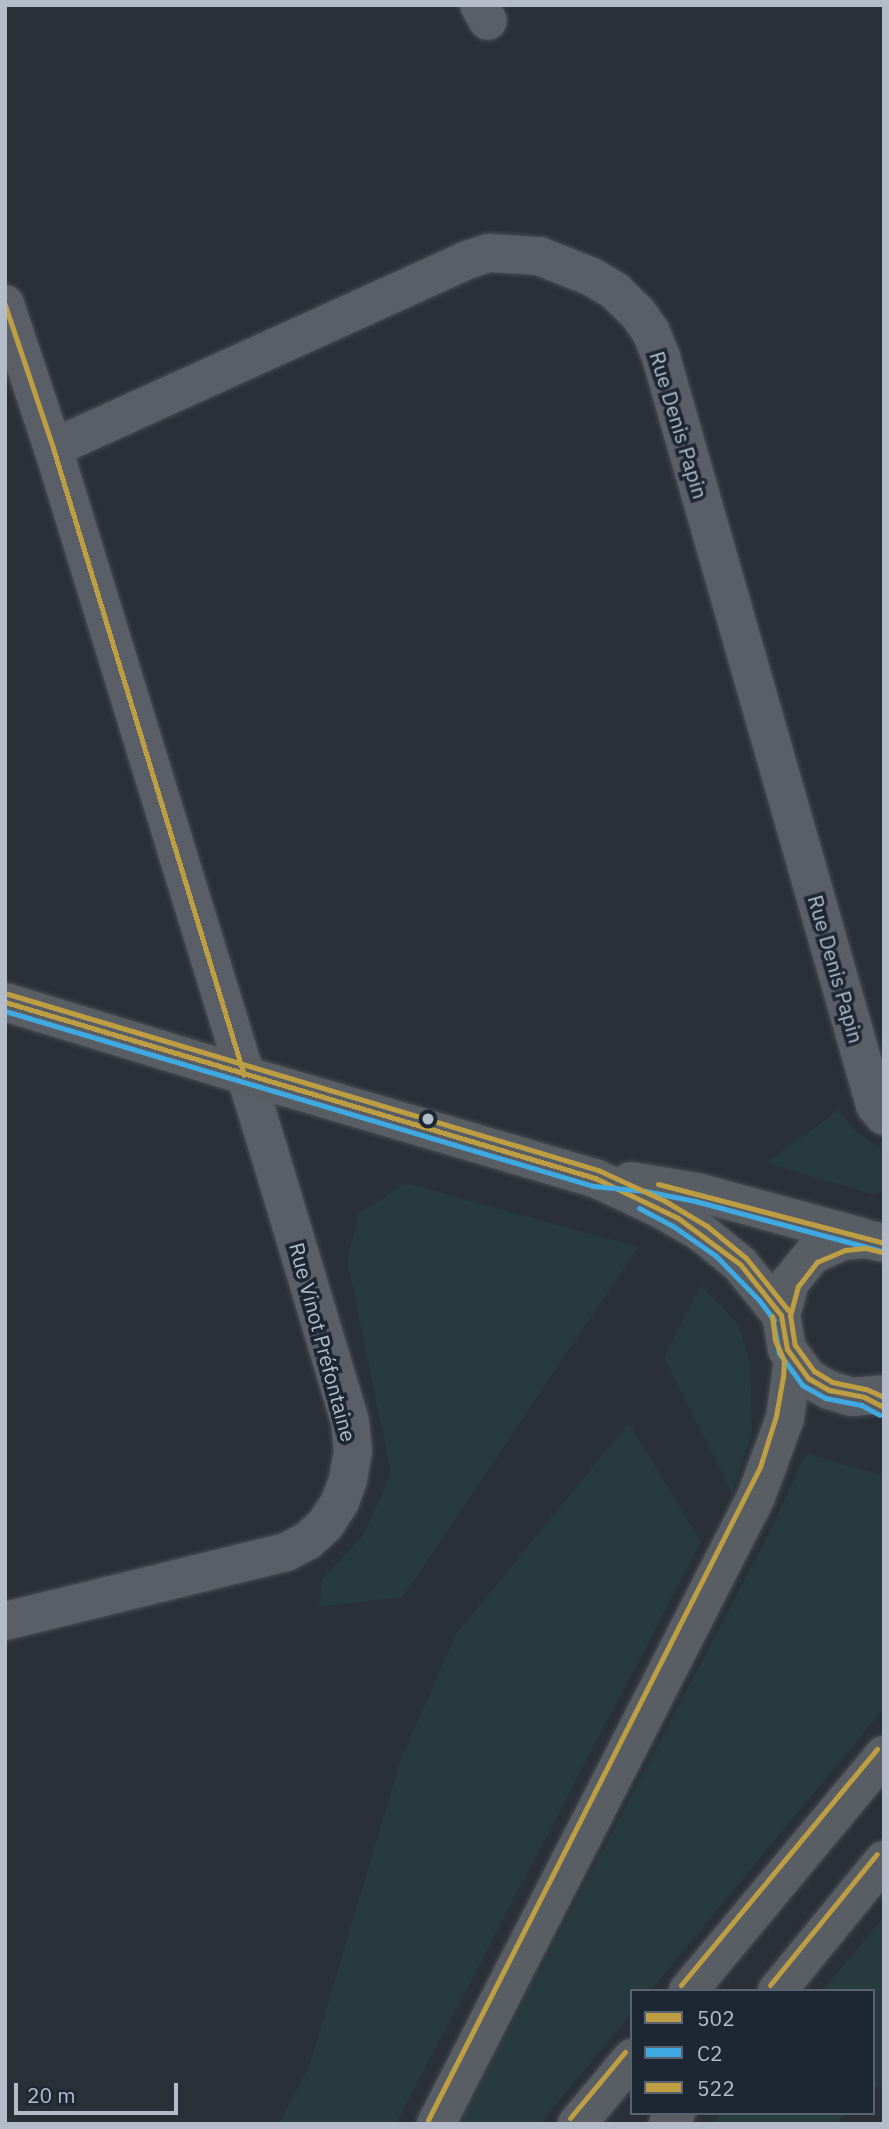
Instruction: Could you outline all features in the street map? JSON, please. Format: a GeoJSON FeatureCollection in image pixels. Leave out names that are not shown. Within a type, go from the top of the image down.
{"type":"FeatureCollection","features":[{"type":"Feature","properties":{"kind":"street","name":"Rue Denis Papin"},"geometry":{"type":"LineString","coordinates":[[53,448],[467,260],[489,253],[539,256],[592,277],[615,291],[651,332],[661,357],[875,1105],[884,1115]]}},
{"type":"Feature","properties":{"kind":"street","name":"Rue Vinot Préfontaine"},"geometry":{"type":"LineString","coordinates":[[5,304],[53,448],[350,1422],[353,1451],[348,1480],[340,1502],[325,1525],[307,1541],[286,1552],[5,1621]]}},
{"type":"Feature","properties":{"kind":"street"},"geometry":{"type":"LineString","coordinates":[[5,1002],[595,1178],[661,1209],[702,1233],[740,1264],[781,1315]]}},
{"type":"Feature","properties":{"kind":"street"},"geometry":{"type":"LineString","coordinates":[[595,1178],[646,1182],[697,1192],[875,1241]]}},
{"type":"Feature","properties":{"kind":"street"},"geometry":{"type":"LineString","coordinates":[[875,1241],[843,1241],[812,1255],[790,1282],[781,1315],[784,1338],[793,1359],[818,1385],[840,1394],[877,1399]]}},
{"type":"Feature","properties":{"kind":"street"},"geometry":{"type":"LineString","coordinates":[[436,2124],[756,1497],[785,1418],[793,1359]]}},
{"type":"Feature","properties":{"kind":"street"},"geometry":{"type":"LineString","coordinates":[[690,1989],[884,1755]]}},
{"type":"Feature","properties":{"kind":"street"},"geometry":{"type":"LineString","coordinates":[[779,1989],[884,1860]]}},
{"type":"Feature","properties":{"kind":"street"},"geometry":{"type":"LineString","coordinates":[[577,2124],[630,2060]]}},
{"type":"Feature","properties":{"kind":"green space"},"geometry":{"type":"Polygon","coordinates":[[[839,1110],[853,1129],[884,1150],[884,1191],[873,1194],[766,1163],[839,1110]]]}},
{"type":"Feature","properties":{"kind":"green space"},"geometry":{"type":"Polygon","coordinates":[[[406,1183],[638,1247],[403,1597],[319,1607],[322,1579],[363,1536],[391,1473],[347,1260],[359,1213],[406,1183]]]}},
{"type":"Feature","properties":{"kind":"green space"},"geometry":{"type":"Polygon","coordinates":[[[701,1285],[739,1325],[751,1369],[752,1434],[732,1493],[664,1358],[701,1285]]]}},
{"type":"Feature","properties":{"kind":"green space"},"geometry":{"type":"Polygon","coordinates":[[[629,1423],[701,1542],[396,2124],[278,2124],[309,2067],[401,1759],[456,1634],[629,1423]]]}},
{"type":"Feature","properties":{"kind":"green space"},"geometry":{"type":"Polygon","coordinates":[[[806,1453],[884,1476],[884,1708],[652,1989],[630,1989],[630,2014],[540,2124],[459,2124],[773,1525],[806,1453]]]}},
{"type":"Feature","properties":{"kind":"green space"},"geometry":{"type":"Polygon","coordinates":[[[884,1917],[884,2082],[875,2089],[875,1989],[824,1989],[884,1917]]]}},
{"type":"Feature","properties":{"kind":"green space"},"geometry":{"type":"Polygon","coordinates":[[[719,2115],[845,2115],[835,2124],[712,2124],[719,2115]]]}},
{"type":"Feature","properties":{"kind":"transit line","name":"502"},"geometry":{"type":"LineString","coordinates":[[5,305],[53,448],[244,1075]]}},
{"type":"Feature","properties":{"kind":"transit line","name":"522"},"geometry":{"type":"LineString","coordinates":[[8,994],[598,1170],[665,1201],[707,1226],[746,1258],[788,1310]]}},
{"type":"Feature","properties":{"kind":"transit line","name":"502"},"geometry":{"type":"LineString","coordinates":[[5,1002],[595,1178],[678,1218],[740,1264],[781,1315],[787,1349],[808,1378],[829,1390],[864,1397],[884,1407]]}},
{"type":"Feature","properties":{"kind":"transit line","name":"C2"},"geometry":{"type":"LineString","coordinates":[[5,1011],[593,1186],[645,1191],[695,1201],[882,1251]]}},
{"type":"Feature","properties":{"kind":"transit line","name":"502"},"geometry":{"type":"LineString","coordinates":[[658,1184],[884,1243]]}},
{"type":"Feature","properties":{"kind":"transit line","name":"C2"},"geometry":{"type":"LineString","coordinates":[[639,1208],[673,1226],[716,1256],[759,1300],[774,1320]]}},
{"type":"Feature","properties":{"kind":"transit line","name":"522"},"geometry":{"type":"LineString","coordinates":[[882,1252],[865,1248],[845,1250],[817,1262],[798,1286],[790,1315],[795,1345],[814,1371],[832,1382],[866,1389],[884,1397]]}},
{"type":"Feature","properties":{"kind":"transit line","name":"522"},"geometry":{"type":"LineString","coordinates":[[428,2120],[760,1467],[776,1416],[783,1378],[784,1361],[775,1340],[772,1316]]}},
{"type":"Feature","properties":{"kind":"transit line","name":"C2"},"geometry":{"type":"LineString","coordinates":[[772,1317],[779,1353],[802,1385],[825,1398],[861,1405],[880,1415]]}},
{"type":"Feature","properties":{"kind":"transit line","name":"522"},"geometry":{"type":"LineString","coordinates":[[681,1985],[877,1749]]}},
{"type":"Feature","properties":{"kind":"transit line","name":"522"},"geometry":{"type":"LineString","coordinates":[[770,1985],[877,1854]]}},
{"type":"Feature","properties":{"kind":"transit line","name":"522"},"geometry":{"type":"LineString","coordinates":[[570,2118],[625,2052]]}}]}
